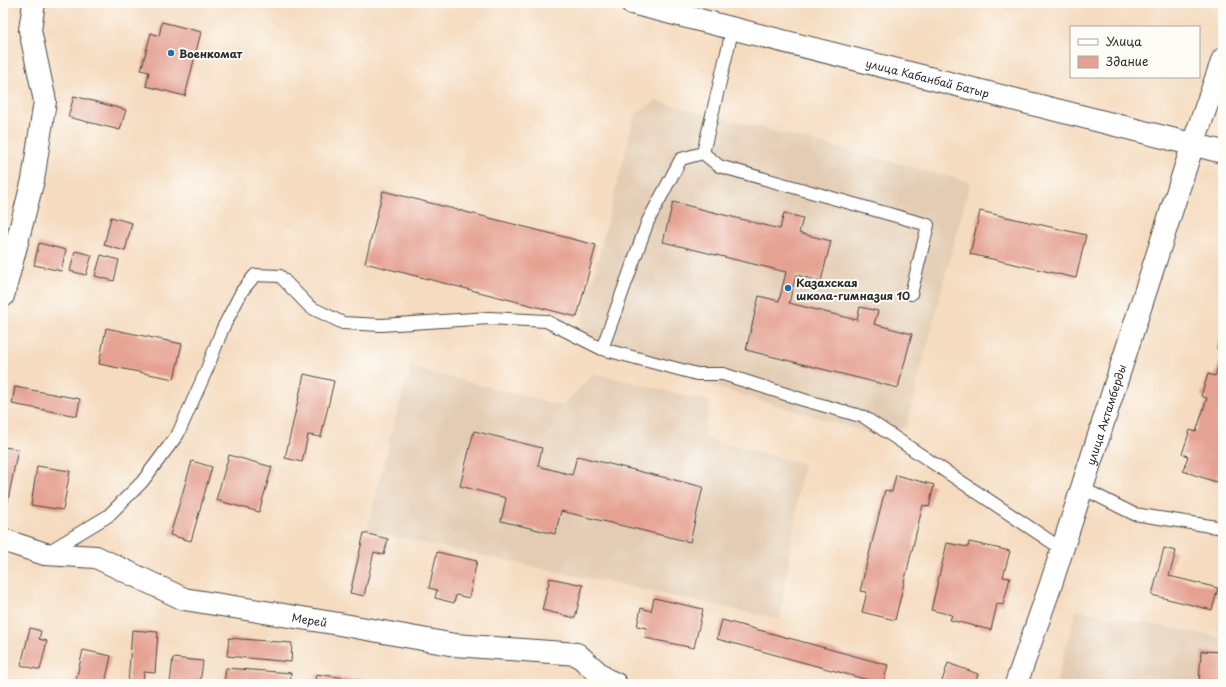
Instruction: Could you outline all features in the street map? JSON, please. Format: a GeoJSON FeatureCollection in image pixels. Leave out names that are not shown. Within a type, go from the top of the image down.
{"type":"FeatureCollection","features":[{"type":"Feature","properties":{"kind":"main road"},"geometry":{"type":"LineString","coordinates":[[3,296],[33,180],[44,101],[30,30],[34,3]]}},
{"type":"Feature","properties":{"kind":"main road","name":"улица Кабанбай Батыр"},"geometry":{"type":"LineString","coordinates":[[641,4],[1223,152]]}},
{"type":"Feature","properties":{"kind":"main road","name":"улица Актамберды"},"geometry":{"type":"LineString","coordinates":[[1016,684],[1082,488],[1193,144],[1223,59]]}},
{"type":"Feature","properties":{"kind":"main road","name":"Мерей"},"geometry":{"type":"LineString","coordinates":[[3,540],[45,554],[96,557],[184,599],[339,624],[455,645],[577,654],[605,679],[616,684]]}},
{"type":"Feature","properties":{"kind":"lane"},"geometry":{"type":"LineString","coordinates":[[703,153],[733,28]]}},
{"type":"Feature","properties":{"kind":"lane"},"geometry":{"type":"LineString","coordinates":[[703,153],[719,166],[928,225],[911,294]]}},
{"type":"Feature","properties":{"kind":"lane"},"geometry":{"type":"LineString","coordinates":[[602,349],[648,221],[681,159],[703,153]]}},
{"type":"Feature","properties":{"kind":"lane"},"geometry":{"type":"LineString","coordinates":[[45,554],[108,516],[142,482],[178,434],[207,369],[222,330],[242,291],[255,275],[280,276],[310,307],[343,323],[381,325],[489,318],[546,321],[602,349],[697,374],[723,374],[804,400],[864,417],[1062,549]]}},
{"type":"Feature","properties":{"kind":"lane"},"geometry":{"type":"LineString","coordinates":[[1082,488],[1134,514],[1223,528]]}},
{"type":"Feature","properties":{"kind":"shaded area"},"geometry":{"type":"Polygon","coordinates":[[[656,101],[970,182],[906,427],[879,436],[716,387],[579,331],[635,114],[656,101]]]}},
{"type":"Feature","properties":{"kind":"shaded area"},"geometry":{"type":"Polygon","coordinates":[[[410,367],[562,406],[594,373],[711,402],[702,438],[803,463],[780,619],[367,531],[378,484],[410,367]]]}},
{"type":"Feature","properties":{"kind":"shaded area"},"geometry":{"type":"Polygon","coordinates":[[[1076,610],[1223,638],[1223,684],[1056,684],[1076,610]]]}},
{"type":"Feature","properties":{"kind":"building","name":"Военкомат"},"geometry":{"type":"Polygon","coordinates":[[[162,22],[201,32],[185,96],[146,86],[149,72],[141,70],[151,33],[159,36],[162,22]]]}},
{"type":"Feature","properties":{"kind":"building"},"geometry":{"type":"Polygon","coordinates":[[[74,96],[126,110],[120,130],[68,117],[74,96]]]}},
{"type":"Feature","properties":{"kind":"building"},"geometry":{"type":"Polygon","coordinates":[[[3,156],[6,157],[4,167],[3,167],[3,156]]]}},
{"type":"Feature","properties":{"kind":"building"},"geometry":{"type":"Polygon","coordinates":[[[383,191],[596,245],[577,317],[365,263],[383,191]]]}},
{"type":"Feature","properties":{"kind":"building","name":"Казахская школа-гимназия 10"},"geometry":{"type":"Polygon","coordinates":[[[673,202],[780,229],[784,213],[803,218],[799,233],[831,241],[821,281],[796,275],[789,303],[857,320],[860,307],[878,311],[874,324],[912,334],[898,388],[746,350],[759,296],[779,301],[786,272],[663,242],[673,202]]]}},
{"type":"Feature","properties":{"kind":"building"},"geometry":{"type":"Polygon","coordinates":[[[980,211],[1086,235],[1076,278],[970,254],[980,211]]]}},
{"type":"Feature","properties":{"kind":"building"},"geometry":{"type":"Polygon","coordinates":[[[111,217],[132,223],[125,251],[104,245],[111,217]]]}},
{"type":"Feature","properties":{"kind":"building"},"geometry":{"type":"Polygon","coordinates":[[[39,243],[66,250],[61,271],[34,265],[39,243]]]}},
{"type":"Feature","properties":{"kind":"building"},"geometry":{"type":"Polygon","coordinates":[[[75,251],[92,255],[86,275],[70,271],[75,251]]]}},
{"type":"Feature","properties":{"kind":"building"},"geometry":{"type":"Polygon","coordinates":[[[101,255],[119,260],[114,281],[95,276],[101,255]]]}},
{"type":"Feature","properties":{"kind":"building"},"geometry":{"type":"Polygon","coordinates":[[[106,328],[182,344],[174,379],[99,364],[106,328]]]}},
{"type":"Feature","properties":{"kind":"building"},"geometry":{"type":"Polygon","coordinates":[[[1223,330],[1223,351],[1217,349],[1223,330]]]}},
{"type":"Feature","properties":{"kind":"building"},"geometry":{"type":"Polygon","coordinates":[[[1223,351],[1223,460],[1216,482],[1183,471],[1188,456],[1182,454],[1190,430],[1196,432],[1207,398],[1201,396],[1208,374],[1215,376],[1223,351]]]}},
{"type":"Feature","properties":{"kind":"building"},"geometry":{"type":"Polygon","coordinates":[[[304,374],[334,381],[321,437],[308,435],[302,462],[285,458],[304,374]]]}},
{"type":"Feature","properties":{"kind":"building"},"geometry":{"type":"Polygon","coordinates":[[[15,387],[80,399],[77,416],[12,404],[15,387]]]}},
{"type":"Feature","properties":{"kind":"building"},"geometry":{"type":"Polygon","coordinates":[[[474,431],[542,448],[538,466],[572,475],[577,456],[703,487],[690,542],[561,511],[555,534],[501,521],[506,498],[460,486],[474,431]]]}},
{"type":"Feature","properties":{"kind":"building"},"geometry":{"type":"Polygon","coordinates":[[[3,447],[18,449],[7,505],[3,504],[3,447]]]}},
{"type":"Feature","properties":{"kind":"building"},"geometry":{"type":"Polygon","coordinates":[[[229,455],[272,467],[259,512],[216,500],[229,455]]]}},
{"type":"Feature","properties":{"kind":"building"},"geometry":{"type":"Polygon","coordinates":[[[192,461],[212,467],[191,541],[170,535],[192,461]]]}},
{"type":"Feature","properties":{"kind":"building"},"geometry":{"type":"Polygon","coordinates":[[[37,466],[70,471],[63,510],[31,505],[37,466]]]}},
{"type":"Feature","properties":{"kind":"building"},"geometry":{"type":"Polygon","coordinates":[[[896,475],[934,485],[929,507],[923,505],[895,620],[862,612],[867,592],[860,591],[885,490],[892,492],[896,475]]]}},
{"type":"Feature","properties":{"kind":"building"},"geometry":{"type":"Polygon","coordinates":[[[364,533],[388,539],[384,555],[374,552],[364,596],[350,593],[364,533]]]}},
{"type":"Feature","properties":{"kind":"building"},"geometry":{"type":"Polygon","coordinates":[[[969,542],[1010,551],[1003,577],[1010,578],[1003,605],[997,604],[991,630],[950,620],[952,615],[931,610],[947,543],[968,547],[969,542]]]}},
{"type":"Feature","properties":{"kind":"building"},"geometry":{"type":"Polygon","coordinates":[[[1164,548],[1176,551],[1169,576],[1218,588],[1212,610],[1152,595],[1164,548]]]}},
{"type":"Feature","properties":{"kind":"building"},"geometry":{"type":"Polygon","coordinates":[[[437,552],[477,561],[469,598],[456,595],[454,603],[435,598],[437,590],[429,588],[437,552]]]}},
{"type":"Feature","properties":{"kind":"building"},"geometry":{"type":"Polygon","coordinates":[[[550,578],[583,585],[575,618],[542,610],[550,578]]]}},
{"type":"Feature","properties":{"kind":"building"},"geometry":{"type":"Polygon","coordinates":[[[654,598],[703,609],[694,648],[645,638],[647,628],[637,626],[641,608],[651,611],[654,598]]]}},
{"type":"Feature","properties":{"kind":"building"},"geometry":{"type":"Polygon","coordinates":[[[722,620],[888,665],[883,684],[717,639],[722,620]]]}},
{"type":"Feature","properties":{"kind":"building"},"geometry":{"type":"Polygon","coordinates":[[[30,628],[41,631],[39,639],[47,641],[40,670],[21,665],[30,628]]]}},
{"type":"Feature","properties":{"kind":"building"},"geometry":{"type":"Polygon","coordinates":[[[132,630],[158,632],[155,673],[144,672],[143,684],[128,684],[132,630]]]}},
{"type":"Feature","properties":{"kind":"building"},"geometry":{"type":"Polygon","coordinates":[[[3,635],[6,635],[4,648],[3,648],[3,635]]]}},
{"type":"Feature","properties":{"kind":"building"},"geometry":{"type":"Polygon","coordinates":[[[229,638],[292,643],[291,662],[227,656],[229,638]]]}},
{"type":"Feature","properties":{"kind":"building"},"geometry":{"type":"Polygon","coordinates":[[[83,650],[111,656],[105,684],[75,684],[83,650]]]}},
{"type":"Feature","properties":{"kind":"building"},"geometry":{"type":"Polygon","coordinates":[[[1201,651],[1223,652],[1223,684],[1199,684],[1201,651]]]}},
{"type":"Feature","properties":{"kind":"building"},"geometry":{"type":"Polygon","coordinates":[[[173,658],[203,661],[200,684],[170,684],[173,658]]]}},
{"type":"Feature","properties":{"kind":"building"},"geometry":{"type":"Polygon","coordinates":[[[948,663],[978,674],[974,684],[941,684],[948,663]]]}},
{"type":"Feature","properties":{"kind":"building"},"geometry":{"type":"Polygon","coordinates":[[[226,668],[291,673],[290,684],[224,684],[226,668]]]}},
{"type":"Feature","properties":{"kind":"building"},"geometry":{"type":"Polygon","coordinates":[[[316,674],[375,682],[375,684],[315,684],[316,674]]]}},
{"type":"Feature","properties":{"kind":"place","name":"Военкомат"},"geometry":{"type":"Point","coordinates":[171,53]}},
{"type":"Feature","properties":{"kind":"place","name":"Казахская школа-гимназия 10"},"geometry":{"type":"Point","coordinates":[788,288]}}]}
